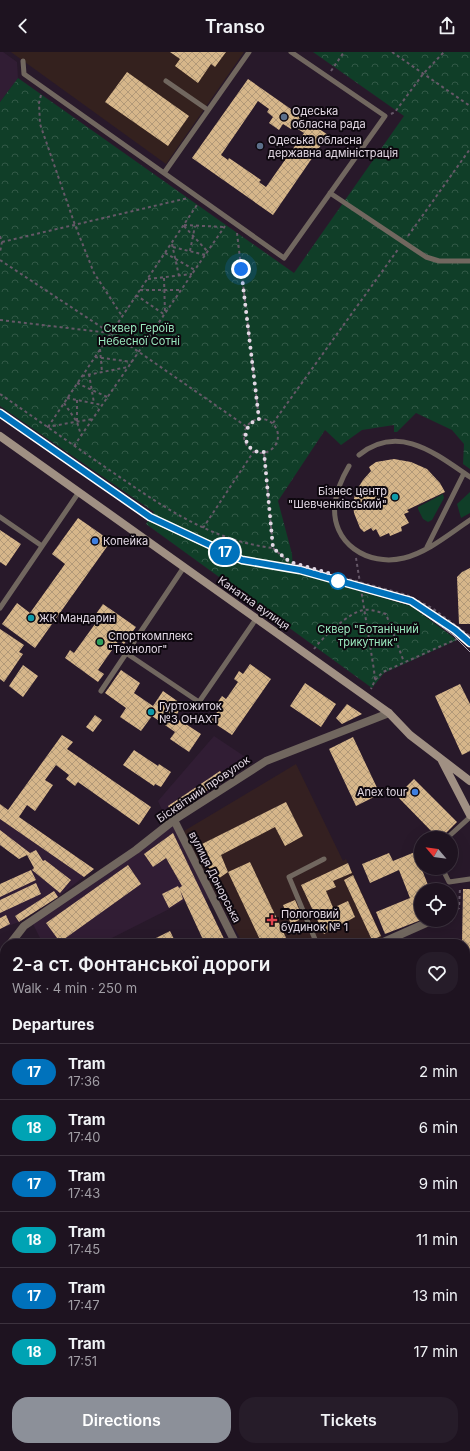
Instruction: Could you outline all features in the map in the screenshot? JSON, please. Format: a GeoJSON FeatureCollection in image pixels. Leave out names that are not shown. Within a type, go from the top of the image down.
{"type":"FeatureCollection","features":[{"type":"Feature","properties":{"kind":"main road","name":"Канатна вулиця"},"geometry":{"type":"LineString","coordinates":[[0,436],[389,714],[410,735],[470,781]]}},
{"type":"Feature","properties":{"kind":"main road"},"geometry":{"type":"LineString","coordinates":[[441,759],[470,816]]}},
{"type":"Feature","properties":{"kind":"street","name":"Бісквітний провулок"},"geometry":{"type":"LineString","coordinates":[[14,939],[24,926],[136,850],[174,820],[266,761],[389,714]]}},
{"type":"Feature","properties":{"kind":"street","name":"вулиця Донорська"},"geometry":{"type":"LineString","coordinates":[[174,820],[234,939]]}},
{"type":"Feature","properties":{"kind":"street"},"geometry":{"type":"LineString","coordinates":[[391,939],[418,927]]}},
{"type":"Feature","properties":{"kind":"lane"},"geometry":{"type":"LineString","coordinates":[[164,173],[249,52]]}},
{"type":"Feature","properties":{"kind":"lane"},"geometry":{"type":"LineString","coordinates":[[23,61],[24,74],[284,258],[385,116],[291,52]]}},
{"type":"Feature","properties":{"kind":"lane"},"geometry":{"type":"LineString","coordinates":[[166,81],[208,110]]}},
{"type":"Feature","properties":{"kind":"lane"},"geometry":{"type":"LineString","coordinates":[[330,193],[426,257],[439,261],[470,261]]}},
{"type":"Feature","properties":{"kind":"lane"},"geometry":{"type":"LineString","coordinates":[[359,455],[366,449],[377,444],[408,442],[432,452],[470,477]]}},
{"type":"Feature","properties":{"kind":"lane"},"geometry":{"type":"LineString","coordinates":[[350,466],[341,480],[335,505],[340,535],[355,552],[372,558],[387,560],[404,558],[426,549],[470,520]]}},
{"type":"Feature","properties":{"kind":"lane"},"geometry":{"type":"LineString","coordinates":[[426,549],[464,473]]}},
{"type":"Feature","properties":{"kind":"lane"},"geometry":{"type":"LineString","coordinates":[[0,608],[79,492]]}},
{"type":"Feature","properties":{"kind":"lane"},"geometry":{"type":"LineString","coordinates":[[0,517],[42,546]]}},
{"type":"Feature","properties":{"kind":"lane"},"geometry":{"type":"LineString","coordinates":[[101,691],[184,567]]}},
{"type":"Feature","properties":{"kind":"lane"},"geometry":{"type":"LineString","coordinates":[[126,653],[199,702],[256,619]]}},
{"type":"Feature","properties":{"kind":"lane"},"geometry":{"type":"LineString","coordinates":[[454,831],[470,816]]}},
{"type":"Feature","properties":{"kind":"lane"},"geometry":{"type":"LineString","coordinates":[[315,939],[289,877],[324,859]]}},
{"type":"Feature","properties":{"kind":"lane"},"geometry":{"type":"LineString","coordinates":[[446,875],[450,882],[470,879]]}},
{"type":"Feature","properties":{"kind":"path"},"geometry":{"type":"LineString","coordinates":[[327,76],[344,52]]}},
{"type":"Feature","properties":{"kind":"path"},"geometry":{"type":"LineString","coordinates":[[392,52],[470,106]]}},
{"type":"Feature","properties":{"kind":"path"},"geometry":{"type":"LineString","coordinates":[[385,116],[395,112],[423,74],[444,52]]}},
{"type":"Feature","properties":{"kind":"path"},"geometry":{"type":"LineString","coordinates":[[44,88],[39,102],[40,124],[75,225],[94,273],[122,316]]}},
{"type":"Feature","properties":{"kind":"path"},"geometry":{"type":"LineString","coordinates":[[273,423],[470,149]]}},
{"type":"Feature","properties":{"kind":"path"},"geometry":{"type":"LineString","coordinates":[[2,242],[199,198]]}},
{"type":"Feature","properties":{"kind":"path"},"geometry":{"type":"LineString","coordinates":[[47,427],[184,226],[199,198]]}},
{"type":"Feature","properties":{"kind":"path"},"geometry":{"type":"LineString","coordinates":[[74,446],[230,219]]}},
{"type":"Feature","properties":{"kind":"path"},"geometry":{"type":"LineString","coordinates":[[236,223],[259,419]]}},
{"type":"Feature","properties":{"kind":"path"},"geometry":{"type":"LineString","coordinates":[[184,226],[225,226]]}},
{"type":"Feature","properties":{"kind":"path"},"geometry":{"type":"LineString","coordinates":[[184,226],[208,252]]}},
{"type":"Feature","properties":{"kind":"path"},"geometry":{"type":"LineString","coordinates":[[190,251],[195,226]]}},
{"type":"Feature","properties":{"kind":"path"},"geometry":{"type":"LineString","coordinates":[[0,236],[2,242],[0,252]]}},
{"type":"Feature","properties":{"kind":"path"},"geometry":{"type":"LineString","coordinates":[[172,242],[179,276]]}},
{"type":"Feature","properties":{"kind":"path"},"geometry":{"type":"LineString","coordinates":[[173,247],[206,255]]}},
{"type":"Feature","properties":{"kind":"path"},"geometry":{"type":"LineString","coordinates":[[165,253],[195,270]]}},
{"type":"Feature","properties":{"kind":"path"},"geometry":{"type":"LineString","coordinates":[[0,260],[111,333],[247,427]]}},
{"type":"Feature","properties":{"kind":"path"},"geometry":{"type":"LineString","coordinates":[[147,279],[192,274]]}},
{"type":"Feature","properties":{"kind":"path"},"geometry":{"type":"LineString","coordinates":[[164,277],[164,315]]}},
{"type":"Feature","properties":{"kind":"path"},"geometry":{"type":"LineString","coordinates":[[140,290],[182,290]]}},
{"type":"Feature","properties":{"kind":"path"},"geometry":{"type":"LineString","coordinates":[[136,295],[164,315]]}},
{"type":"Feature","properties":{"kind":"path"},"geometry":{"type":"LineString","coordinates":[[0,320],[111,333]]}},
{"type":"Feature","properties":{"kind":"path"},"geometry":{"type":"LineString","coordinates":[[100,349],[102,372]]}},
{"type":"Feature","properties":{"kind":"path"},"geometry":{"type":"LineString","coordinates":[[95,357],[132,362]]}},
{"type":"Feature","properties":{"kind":"path"},"geometry":{"type":"LineString","coordinates":[[82,376],[129,367]]}},
{"type":"Feature","properties":{"kind":"path"},"geometry":{"type":"LineString","coordinates":[[89,374],[94,403]]}},
{"type":"Feature","properties":{"kind":"path"},"geometry":{"type":"LineString","coordinates":[[77,383],[108,398]]}},
{"type":"Feature","properties":{"kind":"path"},"geometry":{"type":"LineString","coordinates":[[0,394],[170,512],[203,528],[248,544],[273,548],[290,562],[407,595],[419,601],[469,635]]}},
{"type":"Feature","properties":{"kind":"path"},"geometry":{"type":"LineString","coordinates":[[67,398],[102,405]]}},
{"type":"Feature","properties":{"kind":"path"},"geometry":{"type":"LineString","coordinates":[[77,400],[77,422],[81,436]]}},
{"type":"Feature","properties":{"kind":"path"},"geometry":{"type":"LineString","coordinates":[[64,403],[77,422]]}},
{"type":"Feature","properties":{"kind":"path"},"geometry":{"type":"LineString","coordinates":[[47,427],[92,419]]}},
{"type":"Feature","properties":{"kind":"path"},"geometry":{"type":"LineString","coordinates":[[259,419],[273,423],[278,431],[278,441],[272,449],[264,452],[254,451],[246,442],[245,434],[247,427],[252,422],[259,419]]}},
{"type":"Feature","properties":{"kind":"path"},"geometry":{"type":"LineString","coordinates":[[203,528],[254,451]]}},
{"type":"Feature","properties":{"kind":"path"},"geometry":{"type":"LineString","coordinates":[[264,452],[273,548]]}},
{"type":"Feature","properties":{"kind":"path"},"geometry":{"type":"LineString","coordinates":[[355,552],[375,680]]}},
{"type":"Feature","properties":{"kind":"path"},"geometry":{"type":"LineString","coordinates":[[309,656],[322,638],[357,612],[364,610],[386,614],[404,662]]}},
{"type":"Feature","properties":{"kind":"path"},"geometry":{"type":"LineString","coordinates":[[365,697],[375,680],[383,672],[469,635]]}},
{"type":"Feature","properties":{"kind":"path"},"geometry":{"type":"LineString","coordinates":[[458,908],[460,881]]}},
{"type":"Feature","properties":{"kind":"shaded area"},"geometry":{"type":"Polygon","coordinates":[[[0,52],[3,52],[17,62],[18,78],[0,102],[0,52]]]}},
{"type":"Feature","properties":{"kind":"shaded area"},"geometry":{"type":"Polygon","coordinates":[[[11,52],[244,52],[166,164],[11,52]]]}},
{"type":"Feature","properties":{"kind":"shaded area"},"geometry":{"type":"Polygon","coordinates":[[[214,736],[253,762],[167,821],[158,801],[214,736]]]}},
{"type":"Feature","properties":{"kind":"shaded area"},"geometry":{"type":"Polygon","coordinates":[[[296,764],[343,861],[346,859],[383,939],[240,939],[184,831],[296,764]]]}},
{"type":"Feature","properties":{"kind":"shaded area"},"geometry":{"type":"Polygon","coordinates":[[[0,804],[94,869],[58,897],[19,922],[0,929],[0,884],[34,868],[27,855],[0,845],[0,804]]]}},
{"type":"Feature","properties":{"kind":"shaded area"},"geometry":{"type":"Polygon","coordinates":[[[174,821],[211,897],[189,908],[185,901],[110,939],[40,939],[32,922],[174,821]]]}},
{"type":"Feature","properties":{"kind":"green space","name":"Сквер Героїв Небесної Сотні"},"geometry":{"type":"Polygon","coordinates":[[[313,52],[470,52],[470,469],[463,464],[464,444],[452,430],[416,413],[397,432],[394,432],[394,425],[362,430],[341,445],[325,430],[278,501],[292,554],[293,572],[411,606],[457,640],[384,673],[372,688],[146,524],[154,512],[0,406],[0,102],[18,78],[294,273],[404,116],[313,52]]]}},
{"type":"Feature","properties":{"kind":"green space"},"geometry":{"type":"Polygon","coordinates":[[[470,492],[470,513],[461,518],[457,504],[470,492]]]}},
{"type":"Feature","properties":{"kind":"green space"},"geometry":{"type":"Polygon","coordinates":[[[443,494],[444,498],[432,520],[428,522],[423,519],[418,507],[443,494]]]}},
{"type":"Feature","properties":{"kind":"building"},"geometry":{"type":"Polygon","coordinates":[[[170,52],[226,52],[215,67],[211,64],[198,83],[175,66],[180,59],[170,52]]]}},
{"type":"Feature","properties":{"kind":"building"},"geometry":{"type":"Polygon","coordinates":[[[127,72],[189,116],[168,146],[105,102],[127,72]]]}},
{"type":"Feature","properties":{"kind":"building"},"geometry":{"type":"Polygon","coordinates":[[[248,79],[328,135],[273,215],[192,158],[248,79]],[[258,101],[221,155],[228,160],[229,158],[261,180],[259,182],[266,187],[304,133],[293,126],[291,129],[283,124],[279,130],[269,123],[273,117],[267,112],[269,109],[258,101]]]}},
{"type":"Feature","properties":{"kind":"building","name":"Бізнес центр \"Шевченківський\""},"geometry":{"type":"Polygon","coordinates":[[[394,459],[411,462],[427,469],[440,483],[445,492],[407,510],[409,512],[404,514],[409,523],[401,527],[402,531],[390,536],[389,533],[380,537],[376,529],[373,531],[371,528],[364,532],[360,528],[354,513],[353,502],[356,491],[371,471],[369,467],[376,462],[394,459]]]}},
{"type":"Feature","properties":{"kind":"building"},"geometry":{"type":"Polygon","coordinates":[[[78,518],[111,541],[35,648],[2,624],[17,603],[30,613],[65,564],[52,554],[78,518]]]}},
{"type":"Feature","properties":{"kind":"building"},"geometry":{"type":"Polygon","coordinates":[[[0,530],[21,544],[6,566],[0,562],[0,530]]]}},
{"type":"Feature","properties":{"kind":"building"},"geometry":{"type":"Polygon","coordinates":[[[470,568],[470,624],[459,624],[457,577],[462,572],[470,568]]]}},
{"type":"Feature","properties":{"kind":"building","name":"Спорткомплекс \"Технолог\""},"geometry":{"type":"Polygon","coordinates":[[[103,604],[136,627],[124,644],[119,640],[98,670],[104,674],[98,682],[65,658],[70,650],[74,653],[95,624],[91,621],[103,604]]]}},
{"type":"Feature","properties":{"kind":"building"},"geometry":{"type":"Polygon","coordinates":[[[0,629],[24,645],[19,652],[23,654],[4,682],[0,679],[0,629]]]}},
{"type":"Feature","properties":{"kind":"building"},"geometry":{"type":"Polygon","coordinates":[[[250,664],[271,679],[232,735],[211,721],[221,706],[217,703],[222,696],[226,699],[238,682],[234,679],[239,671],[243,674],[250,664]]]}},
{"type":"Feature","properties":{"kind":"building"},"geometry":{"type":"Polygon","coordinates":[[[23,665],[38,676],[23,697],[9,686],[23,665]]]}},
{"type":"Feature","properties":{"kind":"building","name":"Гуртожиток №3 ОНАХТ"},"geometry":{"type":"Polygon","coordinates":[[[121,670],[140,683],[134,693],[153,706],[163,691],[183,705],[175,717],[201,734],[189,752],[170,739],[175,732],[152,716],[141,731],[120,717],[126,708],[105,693],[121,670]]]}},
{"type":"Feature","properties":{"kind":"building"},"geometry":{"type":"Polygon","coordinates":[[[305,683],[336,704],[321,727],[290,706],[305,683]]]}},
{"type":"Feature","properties":{"kind":"building"},"geometry":{"type":"Polygon","coordinates":[[[460,684],[470,704],[470,751],[462,755],[435,696],[460,684]]]}},
{"type":"Feature","properties":{"kind":"building"},"geometry":{"type":"Polygon","coordinates":[[[347,704],[362,714],[342,724],[336,718],[347,704]]]}},
{"type":"Feature","properties":{"kind":"building"},"geometry":{"type":"Polygon","coordinates":[[[95,715],[102,720],[93,732],[86,727],[95,715]]]}},
{"type":"Feature","properties":{"kind":"building"},"geometry":{"type":"Polygon","coordinates":[[[62,735],[73,742],[67,749],[151,807],[139,825],[78,782],[75,786],[66,779],[69,775],[56,765],[45,780],[53,785],[35,811],[27,805],[19,817],[94,869],[84,877],[0,819],[0,804],[8,810],[62,735]]]}},
{"type":"Feature","properties":{"kind":"building"},"geometry":{"type":"Polygon","coordinates":[[[353,737],[380,794],[356,806],[329,749],[353,737]]]}},
{"type":"Feature","properties":{"kind":"building"},"geometry":{"type":"Polygon","coordinates":[[[134,750],[158,766],[159,764],[171,772],[161,787],[155,784],[154,786],[123,765],[134,750]]]}},
{"type":"Feature","properties":{"kind":"building"},"geometry":{"type":"Polygon","coordinates":[[[220,771],[225,778],[174,814],[168,806],[220,771]]]}},
{"type":"Feature","properties":{"kind":"building"},"geometry":{"type":"Polygon","coordinates":[[[414,779],[457,822],[448,831],[431,831],[397,796],[414,779]]]}},
{"type":"Feature","properties":{"kind":"building"},"geometry":{"type":"Polygon","coordinates":[[[286,802],[303,836],[285,846],[275,827],[221,855],[228,872],[215,881],[198,846],[286,802]]]}},
{"type":"Feature","properties":{"kind":"building"},"geometry":{"type":"Polygon","coordinates":[[[0,830],[30,853],[36,850],[43,861],[45,860],[71,880],[60,893],[32,870],[34,868],[27,855],[19,859],[0,845],[0,830]]]}},
{"type":"Feature","properties":{"kind":"building"},"geometry":{"type":"Polygon","coordinates":[[[173,833],[224,939],[203,939],[180,890],[183,899],[169,908],[162,894],[178,886],[179,888],[182,886],[166,858],[153,867],[144,854],[173,833]]]}},
{"type":"Feature","properties":{"kind":"building"},"geometry":{"type":"Polygon","coordinates":[[[414,852],[414,875],[424,875],[427,883],[414,883],[414,923],[385,934],[376,912],[410,898],[399,870],[370,883],[362,864],[389,853],[393,861],[414,852]]]}},
{"type":"Feature","properties":{"kind":"building","name":"Пологовий будинок № 1"},"geometry":{"type":"Polygon","coordinates":[[[250,862],[287,939],[260,939],[228,872],[250,862]]]}},
{"type":"Feature","properties":{"kind":"building"},"geometry":{"type":"Polygon","coordinates":[[[348,863],[352,873],[333,881],[336,887],[326,891],[335,912],[339,910],[337,906],[348,901],[355,917],[324,934],[301,885],[348,863]]]}},
{"type":"Feature","properties":{"kind":"building"},"geometry":{"type":"Polygon","coordinates":[[[128,865],[141,884],[64,939],[58,939],[46,923],[128,865]]]}},
{"type":"Feature","properties":{"kind":"building"},"geometry":{"type":"Polygon","coordinates":[[[31,870],[36,880],[0,897],[0,884],[31,870]]]}},
{"type":"Feature","properties":{"kind":"building"},"geometry":{"type":"Polygon","coordinates":[[[353,875],[381,936],[372,939],[344,880],[353,875]]]}},
{"type":"Feature","properties":{"kind":"building"},"geometry":{"type":"Polygon","coordinates":[[[36,883],[41,894],[0,913],[0,900],[36,883]]]}},
{"type":"Feature","properties":{"kind":"building"},"geometry":{"type":"Polygon","coordinates":[[[463,889],[470,889],[470,939],[462,939],[463,889]]]}},
{"type":"Feature","properties":{"kind":"building"},"geometry":{"type":"Polygon","coordinates":[[[54,891],[58,897],[19,922],[15,916],[54,891]]]}},
{"type":"Feature","properties":{"kind":"building"},"geometry":{"type":"Polygon","coordinates":[[[295,900],[303,918],[291,924],[283,905],[295,900]]]}},
{"type":"Feature","properties":{"kind":"building"},"geometry":{"type":"Polygon","coordinates":[[[6,915],[10,924],[0,929],[0,918],[6,915]]]}},
{"type":"Feature","properties":{"kind":"building"},"geometry":{"type":"Polygon","coordinates":[[[170,931],[174,939],[154,939],[170,931]]]}},
{"type":"Feature","properties":{"kind":"tram line","name":"17"},"geometry":{"type":"LineString","coordinates":[[0,413],[150,517],[242,560],[300,570],[411,601],[455,630],[470,643]]}},
{"type":"Feature","properties":{"kind":"tram line"},"geometry":{"type":"LineString","coordinates":[[0,417],[148,520],[240,563],[301,573],[411,605],[453,635],[470,652]]}},
{"type":"Feature","properties":{"kind":"place","name":"Одеська обласна рада"},"geometry":{"type":"Point","coordinates":[284,117]}},
{"type":"Feature","properties":{"kind":"place","name":"Одеська обласна державна адміністрація"},"geometry":{"type":"Point","coordinates":[260,146]}},
{"type":"Feature","properties":{"kind":"place","name":"Бізнес центр \"Шевченківський\""},"geometry":{"type":"Point","coordinates":[395,497]}},
{"type":"Feature","properties":{"kind":"place","name":"Копейка"},"geometry":{"type":"Point","coordinates":[95,541]}},
{"type":"Feature","properties":{"kind":"place","name":"ЖК Мандарин"},"geometry":{"type":"Point","coordinates":[31,618]}},
{"type":"Feature","properties":{"kind":"place","name":"Спорткомплекс \"Технолог\""},"geometry":{"type":"Point","coordinates":[100,642]}},
{"type":"Feature","properties":{"kind":"place","name":"Гуртожиток №3 ОНАХТ"},"geometry":{"type":"Point","coordinates":[151,712]}},
{"type":"Feature","properties":{"kind":"place","name":"Anex tour"},"geometry":{"type":"Point","coordinates":[415,792]}},
{"type":"Feature","properties":{"kind":"place","name":"Пологовий будинок № 1"},"geometry":{"type":"Point","coordinates":[272,920]}},
{"type":"Feature","properties":{"kind":"route"},"geometry":{"type":"LineString","coordinates":[[241,269],[259,419],[255,420],[247,427],[245,430],[245,438],[251,449],[260,453],[264,452],[273,548],[290,562],[342,577],[338,581]]}},
{"type":"Feature","properties":{"kind":"park label","name":"Сквер \"Ботанічний трикутник\""},"geometry":{"type":"Point","coordinates":[368,635]}}]}
